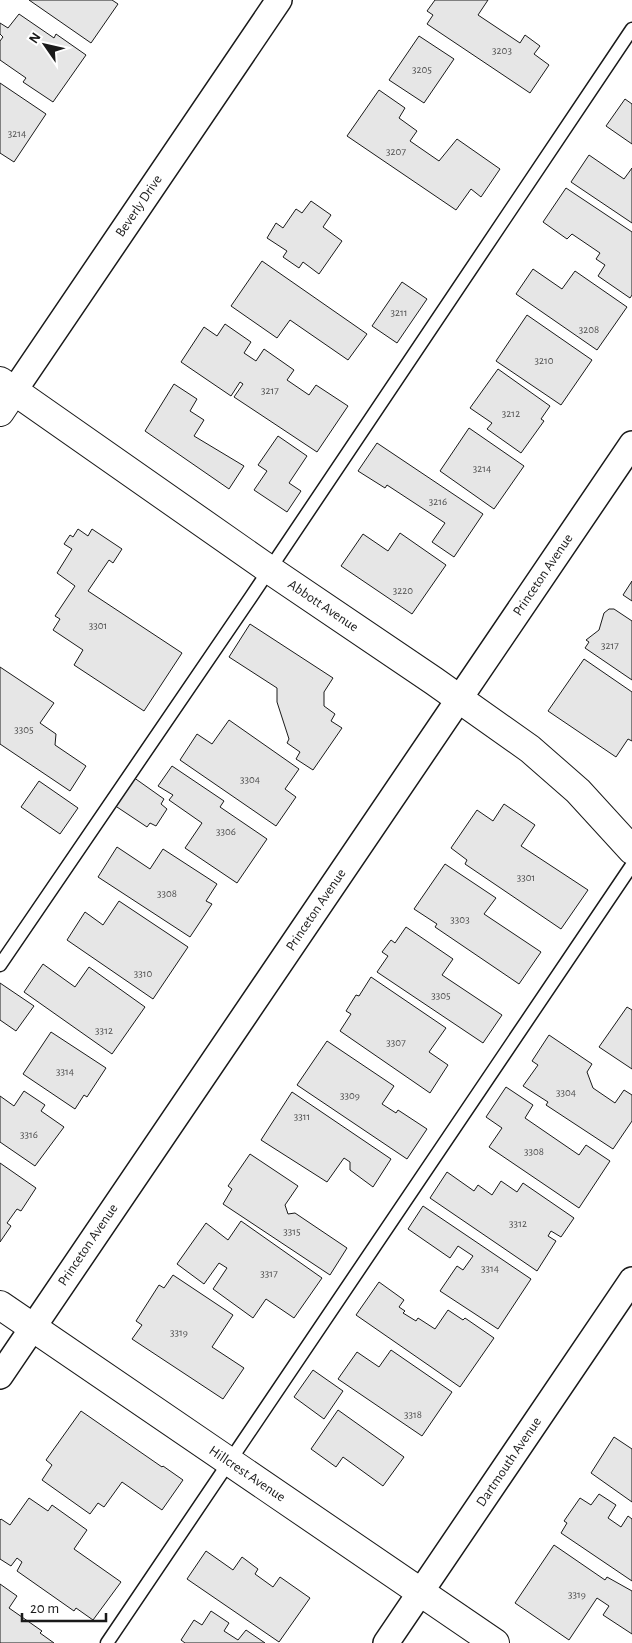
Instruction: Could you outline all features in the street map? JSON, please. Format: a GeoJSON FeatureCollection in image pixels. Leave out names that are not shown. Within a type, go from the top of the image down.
{"type":"FeatureCollection","features":[{"type":"Feature","properties":{"kind":"street","name":"Beverly Drive"},"geometry":{"type":"LineString","coordinates":[[5,395],[279,0]]}},
{"type":"Feature","properties":{"kind":"street","name":"Abbott Avenue"},"geometry":{"type":"LineString","coordinates":[[5,395],[270,570],[530,749],[578,791],[632,850]]}},
{"type":"Feature","properties":{"kind":"street","name":"Princeton Avenue"},"geometry":{"type":"LineString","coordinates":[[0,1376],[632,444]]}},
{"type":"Feature","properties":{"kind":"street","name":"Dartmouth Avenue"},"geometry":{"type":"LineString","coordinates":[[386,1643],[632,1280]]}},
{"type":"Feature","properties":{"kind":"street","name":"Hillcrest Avenue"},"geometry":{"type":"LineString","coordinates":[[0,1305],[495,1643]]}},
{"type":"Feature","properties":{"kind":"lane"},"geometry":{"type":"LineString","coordinates":[[0,965],[270,570],[632,30]]}},
{"type":"Feature","properties":{"kind":"lane"},"geometry":{"type":"LineString","coordinates":[[107,1643],[632,865]]}},
{"type":"Feature","properties":{"kind":"building"},"geometry":{"type":"Polygon","coordinates":[[[29,0],[112,0],[118,4],[91,43],[29,0]]]}},
{"type":"Feature","properties":{"kind":"building"},"geometry":{"type":"Polygon","coordinates":[[[435,0],[488,0],[478,15],[520,43],[525,35],[540,46],[534,54],[549,65],[530,93],[427,24],[433,15],[427,11],[435,0]]]}},
{"type":"Feature","properties":{"kind":"building"},"geometry":{"type":"Polygon","coordinates":[[[19,14],[54,38],[56,34],[86,55],[53,102],[23,82],[26,78],[0,60],[0,41],[3,37],[0,34],[0,23],[8,28],[19,14]]]}},
{"type":"Feature","properties":{"kind":"building"},"geometry":{"type":"Polygon","coordinates":[[[419,36],[454,59],[424,103],[389,80],[419,36]]]}},
{"type":"Feature","properties":{"kind":"building"},"geometry":{"type":"Polygon","coordinates":[[[0,83],[46,114],[14,162],[0,153],[0,83]]]}},
{"type":"Feature","properties":{"kind":"building"},"geometry":{"type":"Polygon","coordinates":[[[379,90],[405,108],[399,118],[417,131],[410,141],[439,161],[457,139],[500,169],[481,197],[471,189],[456,210],[347,136],[379,90]]]}},
{"type":"Feature","properties":{"kind":"building"},"geometry":{"type":"Polygon","coordinates":[[[625,99],[632,104],[632,144],[606,126],[625,99]]]}},
{"type":"Feature","properties":{"kind":"building"},"geometry":{"type":"Polygon","coordinates":[[[589,155],[624,179],[632,168],[632,223],[571,182],[589,155]]]}},
{"type":"Feature","properties":{"kind":"building"},"geometry":{"type":"Polygon","coordinates":[[[566,188],[632,232],[632,295],[630,298],[598,276],[605,265],[596,259],[600,253],[572,234],[567,239],[543,222],[566,188]]]}},
{"type":"Feature","properties":{"kind":"building"},"geometry":{"type":"Polygon","coordinates":[[[311,201],[331,215],[323,227],[342,241],[319,274],[303,262],[299,268],[283,257],[287,251],[267,238],[276,223],[283,228],[296,209],[302,213],[311,201]]]}},
{"type":"Feature","properties":{"kind":"building"},"geometry":{"type":"Polygon","coordinates":[[[262,261],[367,334],[348,360],[290,320],[277,338],[231,306],[262,261]]]}},
{"type":"Feature","properties":{"kind":"building"},"geometry":{"type":"Polygon","coordinates":[[[533,269],[562,289],[575,271],[627,307],[597,350],[516,294],[533,269]]]}},
{"type":"Feature","properties":{"kind":"building"},"geometry":{"type":"Polygon","coordinates":[[[402,282],[427,299],[397,343],[372,326],[402,282]]]}},
{"type":"Feature","properties":{"kind":"building"},"geometry":{"type":"Polygon","coordinates":[[[527,315],[592,360],[561,405],[496,361],[527,315]]]}},
{"type":"Feature","properties":{"kind":"building"},"geometry":{"type":"Polygon","coordinates":[[[225,324],[251,342],[244,353],[256,361],[264,349],[294,370],[287,380],[309,395],[316,385],[348,406],[317,452],[234,397],[243,384],[240,382],[231,396],[181,362],[204,327],[217,336],[225,324]]]}},
{"type":"Feature","properties":{"kind":"building"},"geometry":{"type":"Polygon","coordinates":[[[498,369],[550,406],[541,419],[544,421],[521,453],[487,429],[492,423],[470,408],[498,369]]]}},
{"type":"Feature","properties":{"kind":"building"},"geometry":{"type":"Polygon","coordinates":[[[174,384],[197,399],[190,411],[204,420],[194,436],[244,466],[229,489],[145,431],[174,384]]]}},
{"type":"Feature","properties":{"kind":"building"},"geometry":{"type":"Polygon","coordinates":[[[469,428],[524,466],[494,509],[440,471],[469,428]]]}},
{"type":"Feature","properties":{"kind":"building"},"geometry":{"type":"Polygon","coordinates":[[[278,436],[307,456],[289,483],[301,491],[287,512],[254,490],[267,471],[258,465],[278,436]]]}},
{"type":"Feature","properties":{"kind":"building"},"geometry":{"type":"Polygon","coordinates":[[[377,443],[483,514],[454,557],[432,542],[445,523],[387,485],[385,488],[358,471],[377,443]]]}},
{"type":"Feature","properties":{"kind":"building"},"geometry":{"type":"Polygon","coordinates":[[[78,529],[88,536],[92,529],[122,549],[113,563],[109,560],[88,591],[182,653],[144,711],[74,665],[83,650],[53,630],[60,619],[55,616],[75,586],[57,573],[72,549],[64,544],[70,535],[73,537],[78,529]]]}},
{"type":"Feature","properties":{"kind":"building"},"geometry":{"type":"Polygon","coordinates":[[[400,533],[446,565],[412,614],[341,566],[363,534],[388,551],[400,533]]]}},
{"type":"Feature","properties":{"kind":"building"},"geometry":{"type":"Polygon","coordinates":[[[632,581],[632,601],[623,595],[632,581]]]}},
{"type":"Feature","properties":{"kind":"building"},"geometry":{"type":"Polygon","coordinates":[[[609,609],[614,609],[632,621],[632,680],[585,648],[589,642],[586,640],[599,630],[604,613],[609,609]]]}},
{"type":"Feature","properties":{"kind":"building"},"geometry":{"type":"Polygon","coordinates":[[[250,624],[333,678],[324,692],[324,706],[335,714],[331,721],[342,728],[313,770],[296,759],[300,752],[287,743],[289,739],[277,702],[277,688],[229,657],[250,624]]]}},
{"type":"Feature","properties":{"kind":"building"},"geometry":{"type":"Polygon","coordinates":[[[584,659],[632,692],[632,741],[628,739],[616,757],[548,711],[584,659]]]}},
{"type":"Feature","properties":{"kind":"building"},"geometry":{"type":"Polygon","coordinates":[[[0,667],[54,703],[40,723],[56,734],[55,745],[86,766],[70,791],[0,744],[0,667]]]}},
{"type":"Feature","properties":{"kind":"building"},"geometry":{"type":"Polygon","coordinates":[[[229,720],[299,769],[285,789],[296,797],[276,826],[180,760],[197,734],[212,744],[229,720]]]}},
{"type":"Feature","properties":{"kind":"building"},"geometry":{"type":"Polygon","coordinates":[[[172,766],[224,801],[220,807],[267,839],[237,883],[185,848],[202,823],[169,800],[173,795],[158,786],[172,766]]]}},
{"type":"Feature","properties":{"kind":"building"},"geometry":{"type":"Polygon","coordinates":[[[133,777],[164,799],[161,804],[167,809],[156,826],[150,823],[147,827],[114,805],[133,777]]]}},
{"type":"Feature","properties":{"kind":"building"},"geometry":{"type":"Polygon","coordinates":[[[39,781],[78,808],[60,834],[21,807],[39,781]]]}},
{"type":"Feature","properties":{"kind":"building"},"geometry":{"type":"Polygon","coordinates":[[[504,804],[535,825],[521,846],[588,890],[561,929],[465,864],[467,860],[451,848],[477,810],[493,821],[504,804]]]}},
{"type":"Feature","properties":{"kind":"building"},"geometry":{"type":"Polygon","coordinates":[[[117,847],[150,869],[163,849],[217,884],[206,901],[212,904],[190,937],[98,877],[117,847]]]}},
{"type":"Feature","properties":{"kind":"building"},"geometry":{"type":"Polygon","coordinates":[[[445,864],[496,898],[484,914],[541,952],[519,984],[435,927],[437,924],[414,909],[445,864]]]}},
{"type":"Feature","properties":{"kind":"building"},"geometry":{"type":"Polygon","coordinates":[[[119,901],[188,947],[153,999],[67,940],[85,912],[103,925],[119,901]]]}},
{"type":"Feature","properties":{"kind":"building"},"geometry":{"type":"Polygon","coordinates":[[[406,927],[453,959],[442,975],[502,1015],[483,1043],[377,972],[388,956],[382,952],[391,940],[395,943],[406,927]]]}},
{"type":"Feature","properties":{"kind":"building"},"geometry":{"type":"Polygon","coordinates":[[[43,964],[75,987],[89,967],[145,1007],[112,1054],[24,992],[43,964]]]}},
{"type":"Feature","properties":{"kind":"building"},"geometry":{"type":"Polygon","coordinates":[[[371,977],[446,1028],[429,1052],[448,1065],[430,1093],[340,1031],[351,1014],[346,1011],[356,995],[359,996],[371,977]]]}},
{"type":"Feature","properties":{"kind":"building"},"geometry":{"type":"Polygon","coordinates":[[[0,983],[34,1006],[16,1031],[0,1020],[0,983]]]}},
{"type":"Feature","properties":{"kind":"building"},"geometry":{"type":"Polygon","coordinates":[[[627,1007],[632,1010],[632,1069],[599,1047],[627,1007]]]}},
{"type":"Feature","properties":{"kind":"building"},"geometry":{"type":"Polygon","coordinates":[[[51,1032],[106,1068],[87,1097],[84,1095],[75,1109],[23,1074],[51,1032]]]}},
{"type":"Feature","properties":{"kind":"building"},"geometry":{"type":"Polygon","coordinates":[[[549,1035],[592,1064],[587,1072],[593,1088],[615,1103],[624,1090],[632,1095],[632,1121],[613,1149],[546,1105],[548,1102],[523,1086],[538,1065],[532,1061],[549,1035]]]}},
{"type":"Feature","properties":{"kind":"building"},"geometry":{"type":"Polygon","coordinates":[[[327,1041],[394,1086],[382,1104],[396,1113],[398,1110],[427,1129],[407,1159],[297,1085],[327,1041]]]}},
{"type":"Feature","properties":{"kind":"building"},"geometry":{"type":"Polygon","coordinates":[[[506,1087],[533,1105],[525,1118],[579,1155],[586,1145],[610,1161],[579,1208],[489,1147],[502,1128],[486,1117],[506,1087]]]}},
{"type":"Feature","properties":{"kind":"building"},"geometry":{"type":"Polygon","coordinates":[[[24,1091],[45,1105],[41,1111],[64,1127],[35,1166],[0,1142],[0,1096],[14,1106],[24,1091]]]}},
{"type":"Feature","properties":{"kind":"building"},"geometry":{"type":"Polygon","coordinates":[[[292,1092],[391,1159],[373,1187],[350,1170],[350,1162],[344,1158],[327,1182],[261,1140],[292,1092]]]}},
{"type":"Feature","properties":{"kind":"building"},"geometry":{"type":"Polygon","coordinates":[[[250,1154],[298,1186],[285,1205],[288,1214],[295,1213],[347,1248],[330,1275],[223,1204],[232,1189],[228,1186],[250,1154]]]}},
{"type":"Feature","properties":{"kind":"building"},"geometry":{"type":"Polygon","coordinates":[[[0,1163],[36,1188],[21,1211],[17,1209],[7,1223],[11,1226],[0,1242],[0,1163]]]}},
{"type":"Feature","properties":{"kind":"building"},"geometry":{"type":"Polygon","coordinates":[[[447,1172],[474,1191],[478,1185],[492,1195],[501,1181],[517,1192],[523,1183],[574,1218],[561,1237],[551,1231],[548,1236],[556,1241],[537,1271],[430,1198],[447,1172]]]}},
{"type":"Feature","properties":{"kind":"building"},"geometry":{"type":"Polygon","coordinates":[[[423,1206],[531,1279],[498,1329],[440,1291],[457,1266],[463,1270],[473,1256],[458,1246],[450,1258],[408,1229],[423,1206]]]}},
{"type":"Feature","properties":{"kind":"building"},"geometry":{"type":"Polygon","coordinates":[[[241,1221],[322,1278],[294,1318],[266,1299],[253,1318],[213,1289],[227,1268],[219,1263],[204,1284],[177,1264],[206,1223],[228,1240],[241,1221]]]}},
{"type":"Feature","properties":{"kind":"building"},"geometry":{"type":"Polygon","coordinates":[[[173,1275],[233,1315],[212,1347],[244,1368],[223,1399],[132,1339],[142,1325],[136,1321],[159,1285],[164,1288],[173,1275]]]}},
{"type":"Feature","properties":{"kind":"building"},"geometry":{"type":"Polygon","coordinates":[[[379,1282],[404,1300],[399,1307],[405,1311],[403,1313],[416,1321],[418,1318],[435,1329],[448,1310],[463,1320],[465,1318],[494,1338],[460,1387],[356,1315],[379,1282]]]}},
{"type":"Feature","properties":{"kind":"building"},"geometry":{"type":"Polygon","coordinates":[[[391,1350],[452,1392],[422,1436],[338,1379],[357,1352],[379,1367],[391,1350]]]}},
{"type":"Feature","properties":{"kind":"building"},"geometry":{"type":"Polygon","coordinates":[[[313,1370],[343,1391],[324,1419],[294,1397],[313,1370]]]}},
{"type":"Feature","properties":{"kind":"building"},"geometry":{"type":"Polygon","coordinates":[[[338,1410],[404,1457],[383,1486],[343,1457],[336,1467],[311,1449],[338,1410]]]}},
{"type":"Feature","properties":{"kind":"building"},"geometry":{"type":"Polygon","coordinates":[[[81,1411],[183,1480],[162,1510],[122,1482],[104,1507],[98,1503],[90,1514],[42,1480],[52,1465],[46,1460],[81,1411]]]}},
{"type":"Feature","properties":{"kind":"building"},"geometry":{"type":"Polygon","coordinates":[[[614,1437],[632,1449],[632,1502],[591,1473],[614,1437]]]}},
{"type":"Feature","properties":{"kind":"building"},"geometry":{"type":"Polygon","coordinates":[[[599,1494],[616,1505],[608,1518],[621,1527],[628,1516],[632,1519],[632,1581],[561,1533],[567,1523],[564,1521],[580,1498],[591,1505],[599,1494]]]}},
{"type":"Feature","properties":{"kind":"building"},"geometry":{"type":"Polygon","coordinates":[[[29,1498],[48,1511],[52,1505],[87,1530],[74,1549],[121,1582],[93,1620],[76,1608],[74,1611],[17,1571],[22,1562],[17,1558],[11,1566],[0,1559],[0,1520],[10,1525],[29,1498]]]}},
{"type":"Feature","properties":{"kind":"building"},"geometry":{"type":"Polygon","coordinates":[[[554,1545],[605,1580],[607,1577],[632,1591],[632,1634],[603,1615],[609,1606],[597,1598],[569,1640],[515,1603],[554,1545]]]}},
{"type":"Feature","properties":{"kind":"building"},"geometry":{"type":"Polygon","coordinates":[[[206,1551],[233,1570],[242,1557],[258,1569],[255,1574],[273,1587],[280,1577],[310,1598],[279,1642],[187,1579],[206,1551]]]}},
{"type":"Feature","properties":{"kind":"building"},"geometry":{"type":"Polygon","coordinates":[[[0,1584],[17,1596],[9,1608],[42,1631],[40,1633],[54,1643],[0,1643],[0,1584]]]}},
{"type":"Feature","properties":{"kind":"building"},"geometry":{"type":"Polygon","coordinates":[[[211,1611],[229,1623],[224,1631],[238,1640],[246,1630],[265,1643],[185,1643],[181,1640],[194,1620],[202,1625],[211,1611]]]}}]}
